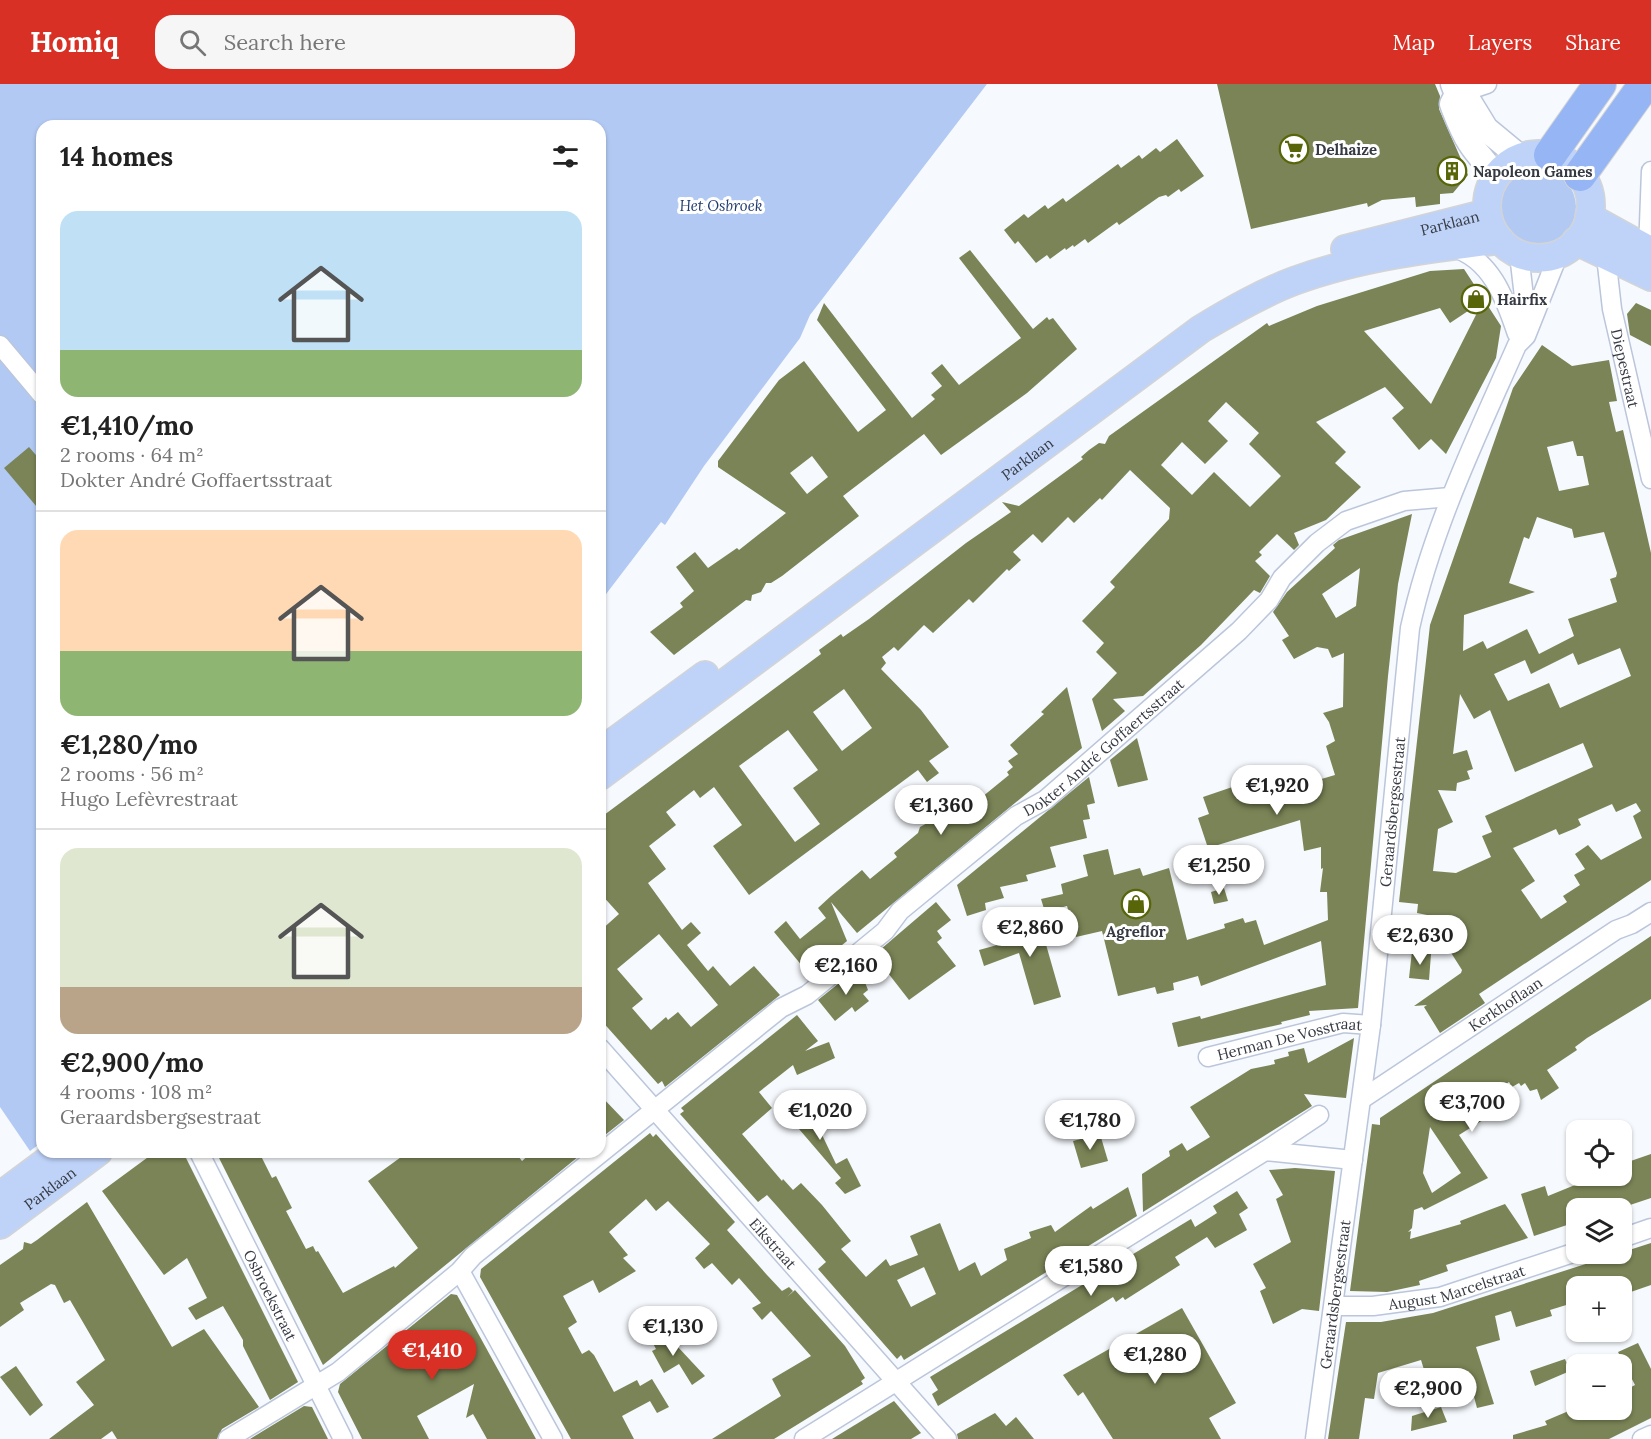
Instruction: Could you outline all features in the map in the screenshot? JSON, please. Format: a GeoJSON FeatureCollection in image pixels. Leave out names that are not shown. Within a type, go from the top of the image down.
{"type":"FeatureCollection","features":[{"type":"Feature","properties":{"kind":"highway"},"geometry":{"type":"LineString","coordinates":[[1535,156],[1600,84]]}},
{"type":"Feature","properties":{"kind":"highway"},"geometry":{"type":"LineString","coordinates":[[1580,175],[1645,84]]}},
{"type":"Feature","properties":{"kind":"main road"},"geometry":{"type":"LineString","coordinates":[[1494,178],[1489,165],[1472,147],[1464,133],[1452,104],[1455,89],[1467,98],[1486,129],[1535,156],[1567,163],[1587,183],[1591,199],[1589,217],[1568,247],[1542,257],[1509,247],[1487,213],[1489,190],[1494,178],[1506,165],[1535,156]]}},
{"type":"Feature","properties":{"kind":"main road","name":"Parklaan"},"geometry":{"type":"LineString","coordinates":[[606,748],[1212,304],[1265,276],[1320,255],[1487,213]]}},
{"type":"Feature","properties":{"kind":"main road"},"geometry":{"type":"LineString","coordinates":[[1589,217],[1650,250]]}},
{"type":"Feature","properties":{"kind":"main road","name":"Parklaan"},"geometry":{"type":"LineString","coordinates":[[606,772],[1210,324],[1293,281],[1334,269],[1445,246],[1509,247]]}},
{"type":"Feature","properties":{"kind":"main road"},"geometry":{"type":"LineString","coordinates":[[1568,247],[1606,256],[1651,277]]}},
{"type":"Feature","properties":{"kind":"main road","name":"Parklaan"},"geometry":{"type":"LineString","coordinates":[[0,1196],[51,1158]]}},
{"type":"Feature","properties":{"kind":"main road","name":"Parklaan"},"geometry":{"type":"LineString","coordinates":[[0,1225],[90,1158]]}},
{"type":"Feature","properties":{"kind":"street"},"geometry":{"type":"LineString","coordinates":[[1455,89],[1488,84]]}},
{"type":"Feature","properties":{"kind":"street"},"geometry":{"type":"LineString","coordinates":[[1650,250],[1651,171]]}},
{"type":"Feature","properties":{"kind":"street"},"geometry":{"type":"LineString","coordinates":[[1445,246],[1476,258],[1486,270],[1502,294],[1517,340]]}},
{"type":"Feature","properties":{"kind":"street","name":"Geraardsbergsestraat"},"geometry":{"type":"LineString","coordinates":[[1315,1439],[1335,1306],[1371,1025],[1410,628],[1421,578],[1450,497],[1517,340],[1524,297],[1509,247]]}},
{"type":"Feature","properties":{"kind":"street","name":"Geraardsbergsestraat"},"geometry":{"type":"LineString","coordinates":[[1517,340],[1526,336],[1568,247]]}},
{"type":"Feature","properties":{"kind":"street","name":"Diepestraat"},"geometry":{"type":"LineString","coordinates":[[1606,256],[1612,309],[1651,479]]}},
{"type":"Feature","properties":{"kind":"street"},"geometry":{"type":"LineString","coordinates":[[0,345],[36,388]]}},
{"type":"Feature","properties":{"kind":"street","name":"Dokter André Goffaertsstraat"},"geometry":{"type":"LineString","coordinates":[[606,1149],[781,1008],[815,988],[885,931],[900,911],[1016,816],[1045,800],[1239,631],[1269,600],[1282,578],[1317,543],[1346,521],[1404,501],[1450,497]]}},
{"type":"Feature","properties":{"kind":"street","name":"Kerkhoflaan"},"geometry":{"type":"LineString","coordinates":[[1362,1099],[1616,930],[1632,924],[1651,912]]}},
{"type":"Feature","properties":{"kind":"street","name":"Herman De Vosstraat"},"geometry":{"type":"LineString","coordinates":[[1208,1057],[1343,1023],[1371,1025]]}},
{"type":"Feature","properties":{"kind":"street","name":"Eikstraat"},"geometry":{"type":"LineString","coordinates":[[606,1055],[947,1439]]}},
{"type":"Feature","properties":{"kind":"street"},"geometry":{"type":"LineString","coordinates":[[804,1439],[1264,1152],[1319,1115]]}},
{"type":"Feature","properties":{"kind":"street"},"geometry":{"type":"LineString","coordinates":[[1264,1152],[1353,1160]]}},
{"type":"Feature","properties":{"kind":"street","name":"Osbroekstraat"},"geometry":{"type":"LineString","coordinates":[[202,1158],[343,1439]]}},
{"type":"Feature","properties":{"kind":"street","name":"Dokter André Goffaertsstraat"},"geometry":{"type":"LineString","coordinates":[[228,1439],[338,1372],[460,1271],[473,1256],[594,1158]]}},
{"type":"Feature","properties":{"kind":"street"},"geometry":{"type":"LineString","coordinates":[[1632,1235],[1651,1228]]}},
{"type":"Feature","properties":{"kind":"street","name":"August Marcelstraat"},"geometry":{"type":"LineString","coordinates":[[1335,1306],[1373,1305],[1440,1297],[1566,1255]]}},
{"type":"Feature","properties":{"kind":"street"},"geometry":{"type":"LineString","coordinates":[[460,1271],[553,1439]]}},
{"type":"Feature","properties":{"kind":"street"},"geometry":{"type":"LineString","coordinates":[[1642,1439],[1651,1435]]}},
{"type":"Feature","properties":{"kind":"green space","name":"Het Osbroek"},"geometry":{"type":"Polygon","coordinates":[[[0,84],[987,84],[810,315],[800,338],[704,466],[665,525],[661,522],[606,594],[606,120],[36,120],[36,1146],[30,1151],[0,1107],[0,84]]]}},
{"type":"Feature","properties":{"kind":"green space"},"geometry":{"type":"Polygon","coordinates":[[[1538,169],[1552,172],[1565,180],[1573,193],[1576,207],[1573,221],[1565,234],[1552,242],[1538,245],[1524,242],[1511,234],[1503,221],[1500,207],[1503,193],[1511,180],[1524,172],[1538,169]]]}},
{"type":"Feature","properties":{"kind":"building"},"geometry":{"type":"Polygon","coordinates":[[[1217,84],[1435,84],[1440,96],[1439,109],[1468,175],[1453,193],[1440,194],[1440,204],[1416,207],[1415,197],[1382,200],[1368,207],[1367,203],[1251,229],[1217,84]]]}},
{"type":"Feature","properties":{"kind":"building"},"geometry":{"type":"Polygon","coordinates":[[[1177,139],[1204,176],[1181,192],[1179,189],[1168,197],[1166,195],[1159,197],[1119,225],[1117,222],[1088,243],[1085,239],[1074,247],[1073,245],[1066,250],[1065,248],[1050,259],[1047,255],[1036,263],[1018,241],[1015,244],[1004,230],[1024,214],[1028,218],[1045,205],[1048,209],[1063,198],[1066,202],[1118,164],[1121,168],[1139,155],[1142,159],[1156,148],[1160,152],[1177,139]]]}},
{"type":"Feature","properties":{"kind":"building"},"geometry":{"type":"Polygon","coordinates":[[[970,250],[1033,329],[1047,317],[1049,320],[1053,318],[1077,349],[1027,393],[941,455],[924,434],[843,496],[859,516],[782,576],[771,583],[766,583],[761,592],[752,595],[751,601],[746,600],[674,655],[650,632],[683,607],[680,603],[694,591],[676,567],[695,552],[708,568],[737,548],[739,550],[786,513],[718,467],[718,461],[779,380],[804,361],[858,432],[886,410],[817,320],[824,303],[912,418],[935,399],[931,395],[942,386],[931,373],[942,364],[959,385],[1021,338],[959,258],[970,250]],[[812,456],[790,473],[807,494],[828,477],[812,456]]]}},
{"type":"Feature","properties":{"kind":"building"},"geometry":{"type":"Polygon","coordinates":[[[1464,269],[1501,326],[1496,358],[1446,454],[1431,439],[1419,450],[1392,418],[1404,408],[1385,387],[1316,422],[1346,452],[1335,463],[1361,487],[1326,520],[1294,533],[1299,545],[1294,550],[1277,534],[1259,552],[1262,555],[1255,561],[1270,576],[1260,593],[1254,590],[1201,645],[1143,696],[1113,699],[1125,711],[1102,731],[1092,699],[1117,673],[1096,652],[1104,643],[1082,621],[1115,587],[1110,582],[1169,519],[1170,508],[1130,470],[1102,500],[1100,498],[1074,523],[1068,517],[1042,543],[1033,534],[1013,552],[1021,560],[1009,571],[1007,569],[973,603],[969,599],[933,633],[924,625],[898,651],[894,647],[882,657],[886,663],[881,669],[921,710],[949,747],[929,761],[939,773],[927,782],[918,770],[749,895],[713,846],[742,825],[714,787],[700,798],[694,790],[666,812],[676,825],[649,846],[666,869],[648,883],[682,930],[691,922],[701,933],[687,945],[708,971],[713,966],[730,986],[754,966],[780,995],[665,1087],[662,1081],[658,1084],[606,1026],[606,926],[619,914],[606,900],[606,814],[821,654],[819,650],[841,634],[843,637],[869,619],[966,543],[1011,512],[1002,502],[1019,506],[1083,459],[1081,457],[1089,450],[1099,443],[1105,444],[1109,436],[1267,323],[1269,326],[1317,306],[1430,271],[1464,269]],[[1483,301],[1450,323],[1440,308],[1364,331],[1431,404],[1483,301]],[[1226,402],[1208,421],[1228,441],[1205,464],[1182,442],[1161,465],[1192,495],[1214,472],[1250,507],[1281,476],[1249,444],[1259,433],[1226,402]],[[844,689],[813,712],[842,751],[872,728],[844,689]],[[788,730],[739,766],[795,842],[820,824],[793,788],[818,770],[788,730]],[[659,934],[617,969],[643,999],[632,1008],[651,1030],[666,1017],[668,1020],[678,1012],[691,1027],[718,1005],[659,934]]]}},
{"type":"Feature","properties":{"kind":"building"},"geometry":{"type":"Polygon","coordinates":[[[1636,303],[1651,310],[1651,346],[1630,335],[1627,314],[1636,303]]]}},
{"type":"Feature","properties":{"kind":"building"},"geometry":{"type":"Polygon","coordinates":[[[1542,345],[1572,366],[1609,360],[1617,401],[1609,402],[1616,432],[1623,430],[1651,553],[1651,880],[1479,994],[1485,1003],[1440,1033],[1424,1007],[1427,1005],[1414,1006],[1462,970],[1427,915],[1417,913],[1418,904],[1399,902],[1430,625],[1513,388],[1542,345]],[[1573,441],[1547,447],[1559,491],[1589,485],[1583,456],[1577,456],[1573,441]],[[1537,517],[1529,539],[1524,537],[1509,583],[1535,592],[1464,615],[1463,651],[1483,641],[1487,649],[1527,629],[1539,654],[1574,636],[1568,619],[1617,602],[1610,579],[1616,577],[1617,573],[1604,532],[1574,538],[1572,529],[1537,517]],[[1620,648],[1578,665],[1573,653],[1531,674],[1525,660],[1494,674],[1508,701],[1549,683],[1560,708],[1631,676],[1620,648]],[[1460,694],[1453,754],[1467,750],[1473,769],[1467,771],[1470,779],[1457,783],[1456,791],[1438,790],[1453,822],[1438,829],[1433,871],[1456,873],[1491,857],[1482,836],[1492,832],[1485,816],[1593,767],[1583,743],[1515,772],[1490,710],[1474,719],[1460,694]],[[1636,803],[1616,812],[1612,804],[1578,819],[1581,825],[1576,828],[1559,835],[1556,829],[1513,848],[1535,881],[1521,890],[1541,919],[1567,902],[1563,896],[1580,885],[1574,875],[1585,869],[1575,854],[1588,845],[1601,860],[1642,838],[1633,816],[1641,811],[1636,803]]]}},
{"type":"Feature","properties":{"kind":"building"},"geometry":{"type":"Polygon","coordinates":[[[29,447],[36,455],[36,506],[4,468],[29,447]]]}},
{"type":"Feature","properties":{"kind":"building"},"geometry":{"type":"Polygon","coordinates":[[[1412,514],[1398,584],[1358,1008],[1309,1011],[1310,1015],[1281,1022],[1282,1024],[1178,1047],[1172,1023],[1200,1016],[1201,1019],[1326,985],[1321,941],[1201,986],[1198,976],[1173,983],[1174,990],[1157,994],[1155,987],[1118,996],[1102,931],[1076,937],[1067,906],[1045,912],[1041,899],[1063,894],[1061,884],[1088,876],[1083,855],[1108,849],[1114,875],[1140,868],[1143,876],[1169,868],[1187,940],[1225,928],[1224,924],[1243,918],[1245,923],[1256,920],[1264,945],[1328,920],[1327,892],[1320,892],[1323,868],[1321,869],[1321,847],[1304,851],[1300,820],[1208,848],[1198,818],[1209,814],[1203,797],[1294,766],[1301,785],[1335,775],[1326,746],[1335,741],[1329,722],[1323,713],[1343,707],[1344,653],[1332,658],[1328,649],[1317,647],[1294,659],[1282,640],[1289,636],[1273,612],[1287,592],[1335,548],[1333,545],[1339,540],[1412,514]],[[1360,568],[1322,594],[1336,618],[1356,606],[1360,568]]]}},
{"type":"Feature","properties":{"kind":"building"},"geometry":{"type":"Polygon","coordinates":[[[1067,687],[1082,748],[857,933],[831,902],[847,941],[808,973],[774,932],[786,921],[800,939],[826,918],[818,908],[862,870],[870,879],[897,857],[894,853],[918,833],[920,827],[931,821],[928,817],[950,799],[956,806],[977,790],[982,797],[1009,775],[1007,772],[1013,767],[1008,761],[1018,754],[1010,745],[1044,714],[1041,712],[1067,687]]]}},
{"type":"Feature","properties":{"kind":"building"},"geometry":{"type":"Polygon","coordinates":[[[1137,738],[1148,780],[1118,787],[1110,760],[1137,738]]]}},
{"type":"Feature","properties":{"kind":"building"},"geometry":{"type":"Polygon","coordinates":[[[1089,777],[1095,803],[1087,805],[1090,819],[1083,820],[1087,838],[1050,847],[1056,867],[1026,875],[1028,881],[1000,887],[1004,898],[985,903],[986,910],[967,916],[957,885],[1089,777]]]}},
{"type":"Feature","properties":{"kind":"building"},"geometry":{"type":"Polygon","coordinates":[[[1224,888],[1228,901],[1214,904],[1211,892],[1224,888]]]}},
{"type":"Feature","properties":{"kind":"building"},"geometry":{"type":"Polygon","coordinates":[[[936,902],[951,920],[937,931],[942,938],[937,942],[956,966],[909,1000],[874,955],[936,902]]]}},
{"type":"Feature","properties":{"kind":"building"},"geometry":{"type":"Polygon","coordinates":[[[1036,908],[1043,933],[1051,931],[1053,938],[1045,941],[1061,997],[1034,1005],[1019,953],[984,966],[979,950],[1026,937],[1020,913],[1036,908]]]}},
{"type":"Feature","properties":{"kind":"building"},"geometry":{"type":"Polygon","coordinates":[[[1651,936],[1651,999],[1587,1038],[1575,1047],[1577,1050],[1547,1070],[1559,1088],[1541,1100],[1537,1089],[1530,1091],[1525,1083],[1512,1087],[1509,1082],[1488,1097],[1494,1107],[1480,1116],[1483,1120],[1459,1135],[1488,1178],[1424,1210],[1422,1207],[1414,1210],[1412,1228],[1408,1232],[1411,1231],[1410,1239],[1461,1224],[1460,1221],[1505,1204],[1528,1238],[1446,1265],[1448,1271],[1419,1281],[1420,1285],[1387,1292],[1350,1291],[1372,1124],[1380,1125],[1380,1118],[1651,936]],[[1430,1127],[1423,1173],[1432,1193],[1461,1173],[1430,1127]]]}},
{"type":"Feature","properties":{"kind":"building"},"geometry":{"type":"Polygon","coordinates":[[[1412,951],[1431,954],[1429,980],[1409,978],[1412,951]]]}},
{"type":"Feature","properties":{"kind":"building"},"geometry":{"type":"Polygon","coordinates":[[[859,967],[868,990],[863,994],[869,1001],[855,1012],[852,1007],[835,1021],[818,1000],[859,967]]]}},
{"type":"Feature","properties":{"kind":"building"},"geometry":{"type":"Polygon","coordinates":[[[797,1015],[818,1041],[805,1051],[829,1042],[835,1058],[797,1075],[793,1065],[759,1092],[772,1108],[742,1134],[782,1181],[783,1179],[793,1190],[801,1183],[822,1205],[851,1241],[841,1249],[866,1277],[886,1259],[890,1266],[918,1255],[910,1236],[940,1223],[959,1271],[975,1262],[981,1276],[1007,1260],[1004,1249],[1031,1238],[1029,1232],[1051,1225],[1055,1232],[1091,1206],[1093,1209],[1128,1187],[1137,1216],[904,1360],[901,1355],[897,1359],[818,1269],[826,1262],[767,1195],[758,1202],[680,1114],[684,1111],[681,1108],[797,1015]],[[924,1267],[897,1280],[911,1307],[936,1294],[924,1267]]]}},
{"type":"Feature","properties":{"kind":"building"},"geometry":{"type":"Polygon","coordinates":[[[1354,1038],[1346,1098],[1304,1094],[1312,1106],[1143,1212],[1142,1174],[1170,1156],[1169,1151],[1182,1143],[1187,1151],[1210,1137],[1190,1107],[1251,1069],[1275,1064],[1274,1060],[1289,1056],[1288,1052],[1304,1048],[1308,1063],[1354,1038]]]}},
{"type":"Feature","properties":{"kind":"building"},"geometry":{"type":"Polygon","coordinates":[[[801,1091],[836,1164],[847,1158],[861,1186],[845,1194],[835,1183],[841,1178],[781,1108],[801,1091]]]}},
{"type":"Feature","properties":{"kind":"building"},"geometry":{"type":"Polygon","coordinates":[[[606,1101],[624,1120],[606,1134],[606,1101]]]}},
{"type":"Feature","properties":{"kind":"building"},"geometry":{"type":"Polygon","coordinates":[[[650,1133],[653,1137],[656,1134],[735,1222],[727,1230],[782,1291],[789,1287],[793,1291],[787,1297],[795,1290],[845,1346],[865,1378],[861,1381],[863,1384],[774,1439],[712,1439],[781,1396],[772,1379],[811,1356],[771,1311],[762,1320],[752,1308],[761,1303],[739,1278],[732,1285],[712,1263],[704,1269],[695,1258],[710,1244],[668,1201],[656,1211],[646,1199],[609,1232],[628,1255],[623,1258],[636,1271],[599,1293],[593,1280],[563,1296],[577,1322],[568,1328],[582,1354],[589,1350],[594,1355],[614,1392],[637,1380],[640,1386],[652,1379],[669,1407],[657,1413],[650,1401],[622,1416],[634,1439],[571,1439],[480,1277],[481,1269],[650,1133]]]}},
{"type":"Feature","properties":{"kind":"building"},"geometry":{"type":"Polygon","coordinates":[[[1100,1134],[1108,1161],[1081,1168],[1073,1141],[1100,1134]]]}},
{"type":"Feature","properties":{"kind":"building"},"geometry":{"type":"Polygon","coordinates":[[[1651,1154],[1651,1198],[1632,1204],[1632,1198],[1566,1198],[1566,1225],[1534,1236],[1521,1194],[1545,1186],[1548,1196],[1572,1186],[1632,1186],[1632,1161],[1651,1154]]]}},
{"type":"Feature","properties":{"kind":"building"},"geometry":{"type":"Polygon","coordinates":[[[147,1158],[186,1158],[298,1382],[270,1400],[243,1346],[243,1340],[223,1306],[196,1320],[188,1308],[207,1298],[187,1258],[164,1275],[102,1191],[147,1158]]]}},
{"type":"Feature","properties":{"kind":"building"},"geometry":{"type":"Polygon","coordinates":[[[219,1158],[262,1158],[272,1178],[276,1176],[292,1208],[286,1211],[306,1249],[313,1246],[316,1252],[318,1251],[343,1293],[394,1266],[395,1268],[418,1248],[368,1181],[400,1158],[520,1158],[522,1161],[525,1158],[577,1158],[323,1365],[219,1158]]]}},
{"type":"Feature","properties":{"kind":"building"},"geometry":{"type":"Polygon","coordinates":[[[1295,1168],[1335,1171],[1319,1311],[1302,1309],[1273,1324],[1260,1291],[1266,1288],[1253,1264],[1291,1242],[1276,1199],[1283,1195],[1269,1170],[1295,1168]]]}},
{"type":"Feature","properties":{"kind":"building"},"geometry":{"type":"Polygon","coordinates":[[[1237,1191],[1248,1208],[1239,1214],[1247,1230],[1215,1248],[1207,1237],[1175,1257],[1180,1265],[1125,1300],[1123,1297],[1116,1302],[1113,1297],[938,1406],[932,1394],[938,1390],[930,1377],[1191,1219],[1195,1227],[1217,1213],[1213,1206],[1237,1191]]]}},
{"type":"Feature","properties":{"kind":"building"},"geometry":{"type":"Polygon","coordinates":[[[87,1202],[172,1347],[204,1329],[259,1407],[222,1429],[217,1439],[117,1439],[112,1431],[101,1439],[49,1439],[94,1405],[76,1382],[105,1360],[70,1300],[64,1303],[55,1285],[51,1284],[20,1303],[24,1310],[0,1327],[0,1265],[23,1249],[24,1242],[31,1244],[87,1202]]]}},
{"type":"Feature","properties":{"kind":"building"},"geometry":{"type":"Polygon","coordinates":[[[1651,1243],[1651,1285],[1632,1292],[1632,1276],[1566,1276],[1566,1305],[1550,1310],[1552,1316],[1516,1327],[1511,1311],[1495,1316],[1500,1340],[1476,1347],[1494,1404],[1477,1408],[1473,1393],[1435,1405],[1421,1360],[1378,1373],[1374,1399],[1365,1398],[1359,1439],[1328,1439],[1346,1322],[1381,1322],[1433,1313],[1586,1264],[1632,1264],[1632,1249],[1651,1243]]]}},
{"type":"Feature","properties":{"kind":"building"},"geometry":{"type":"Polygon","coordinates":[[[451,1294],[457,1295],[536,1439],[487,1439],[473,1414],[466,1418],[474,1384],[417,1416],[429,1439],[362,1439],[338,1392],[340,1384],[451,1294]]]}},
{"type":"Feature","properties":{"kind":"building"},"geometry":{"type":"Polygon","coordinates":[[[1182,1308],[1236,1403],[1209,1418],[1221,1439],[1113,1439],[1083,1392],[1078,1396],[1063,1375],[1182,1308]]]}},
{"type":"Feature","properties":{"kind":"building"},"geometry":{"type":"Polygon","coordinates":[[[661,1329],[705,1376],[692,1385],[679,1364],[664,1373],[652,1351],[656,1349],[649,1336],[661,1329]]]}},
{"type":"Feature","properties":{"kind":"building"},"geometry":{"type":"Polygon","coordinates":[[[1638,1343],[1651,1369],[1651,1418],[1609,1439],[1513,1439],[1513,1435],[1547,1425],[1545,1421],[1566,1412],[1566,1420],[1632,1420],[1632,1387],[1635,1385],[1632,1379],[1632,1354],[1619,1354],[1618,1352],[1638,1343]]]}},
{"type":"Feature","properties":{"kind":"building"},"geometry":{"type":"Polygon","coordinates":[[[1565,1359],[1566,1361],[1566,1373],[1535,1386],[1530,1371],[1565,1359]]]}},
{"type":"Feature","properties":{"kind":"building"},"geometry":{"type":"Polygon","coordinates":[[[16,1366],[43,1405],[30,1416],[0,1377],[16,1366]]]}},
{"type":"Feature","properties":{"kind":"building"},"geometry":{"type":"Polygon","coordinates":[[[894,1401],[921,1433],[911,1439],[832,1439],[894,1401]]]}},
{"type":"Feature","properties":{"kind":"building"},"geometry":{"type":"Polygon","coordinates":[[[304,1406],[312,1407],[328,1439],[250,1439],[304,1406]]]}},
{"type":"Feature","properties":{"kind":"building"},"geometry":{"type":"Polygon","coordinates":[[[1441,1407],[1447,1422],[1411,1431],[1412,1416],[1441,1407]]]}},
{"type":"Feature","properties":{"kind":"building"},"geometry":{"type":"Polygon","coordinates":[[[995,1413],[1006,1426],[1016,1417],[1034,1439],[958,1439],[957,1434],[995,1413]]]}},
{"type":"Feature","properties":{"kind":"place","name":"Delhaize"},"geometry":{"type":"Point","coordinates":[1294,149]}},
{"type":"Feature","properties":{"kind":"place","name":"Napoleon Games"},"geometry":{"type":"Point","coordinates":[1452,171]}},
{"type":"Feature","properties":{"kind":"place","name":"Hairfix"},"geometry":{"type":"Point","coordinates":[1476,299]}},
{"type":"Feature","properties":{"kind":"place","name":"Agreflor"},"geometry":{"type":"Point","coordinates":[1136,904]}}]}
